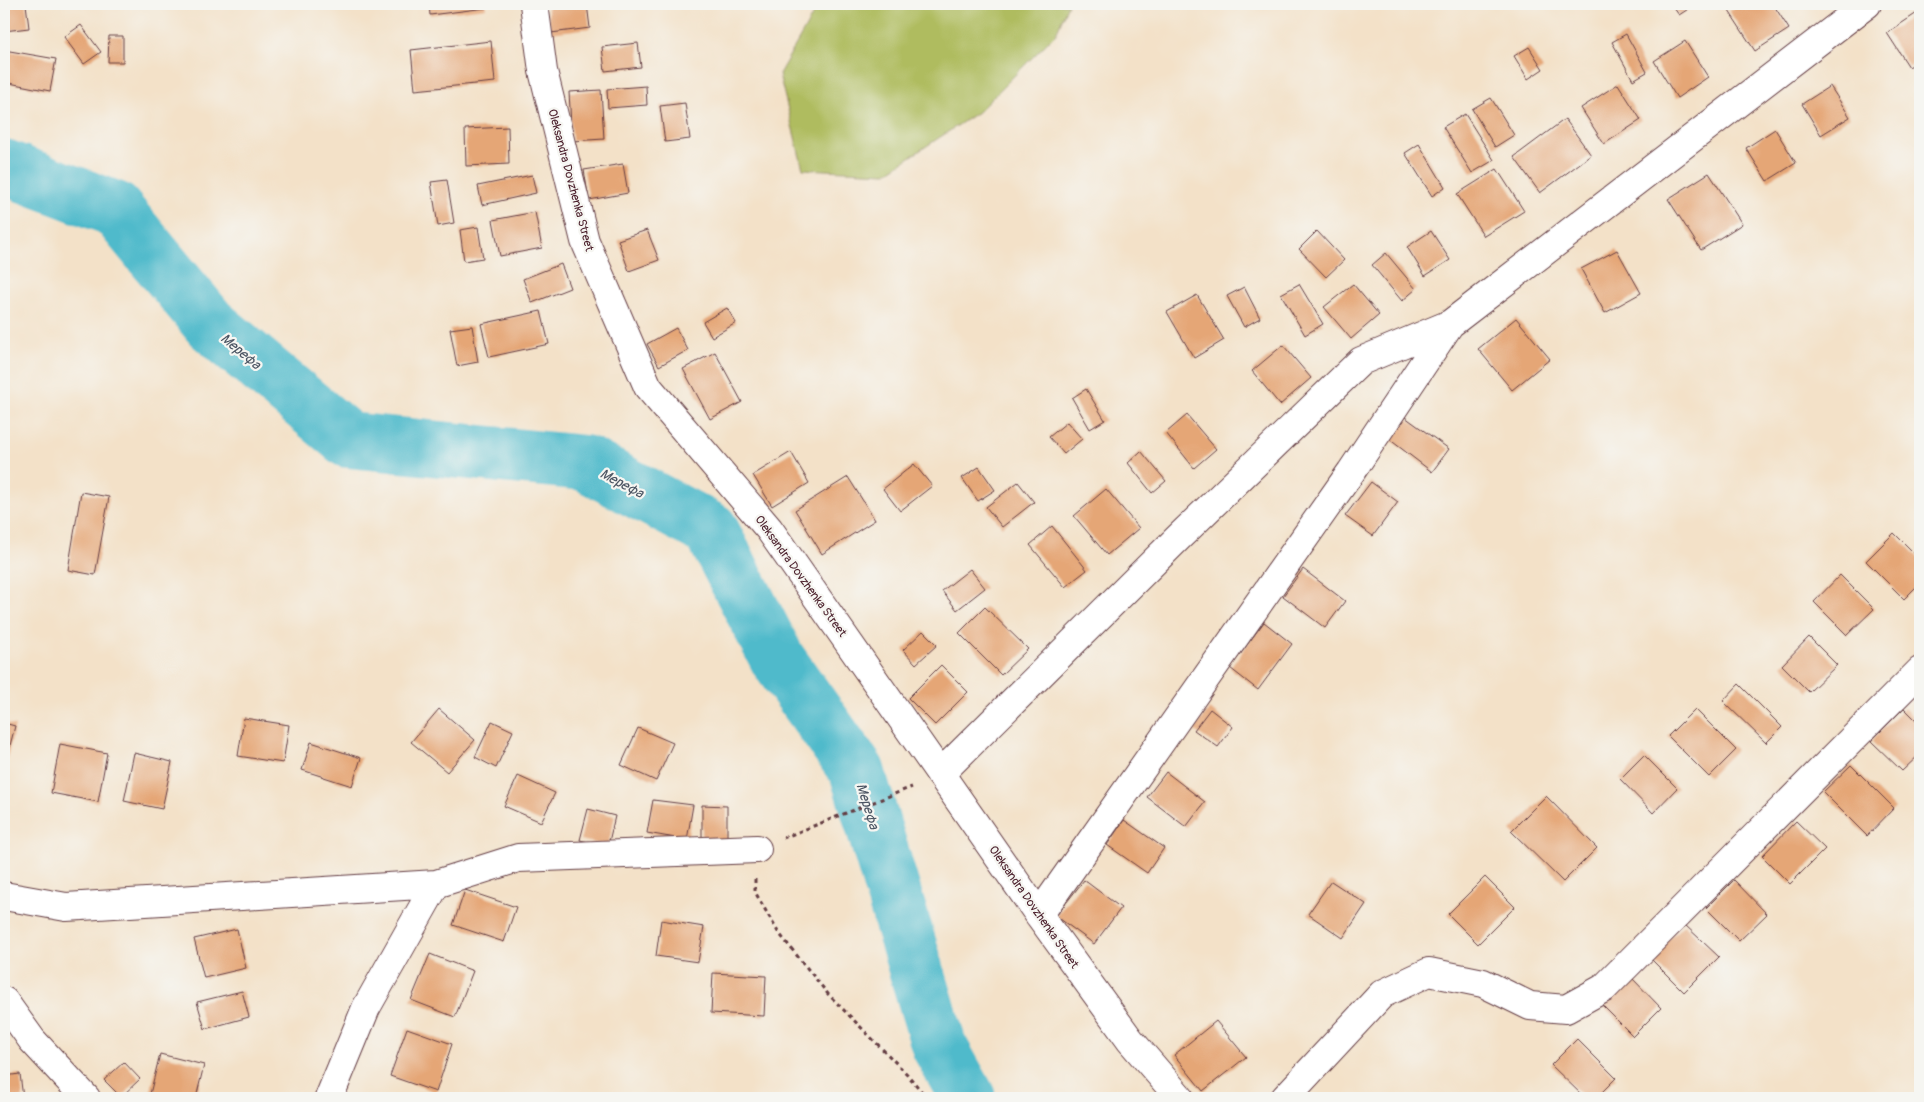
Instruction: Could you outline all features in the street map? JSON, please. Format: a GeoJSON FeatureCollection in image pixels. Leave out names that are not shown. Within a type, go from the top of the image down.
{"type":"FeatureCollection","features":[{"type":"Feature","properties":{"kind":"street","name":"Oleksandra Dovzhenka Street"},"geometry":{"type":"LineString","coordinates":[[534,4],[543,71],[585,241],[648,387],[769,528],[1039,915],[1130,1040],[1180,1098]]}},
{"type":"Feature","properties":{"kind":"street"},"geometry":{"type":"LineString","coordinates":[[940,774],[1178,538],[1361,361],[1450,324],[1866,4]]}},
{"type":"Feature","properties":{"kind":"street"},"geometry":{"type":"LineString","coordinates":[[1039,915],[1350,472],[1450,324]]}},
{"type":"Feature","properties":{"kind":"street"},"geometry":{"type":"LineString","coordinates":[[1285,1098],[1382,994],[1429,972],[1483,983],[1530,1006],[1566,1009],[1604,988],[1920,671]]}},
{"type":"Feature","properties":{"kind":"street"},"geometry":{"type":"LineString","coordinates":[[4,896],[66,907],[436,884],[518,858],[757,848]]}},
{"type":"Feature","properties":{"kind":"street"},"geometry":{"type":"LineString","coordinates":[[329,1098],[366,1008],[436,884]]}},
{"type":"Feature","properties":{"kind":"street"},"geometry":{"type":"LineString","coordinates":[[4,1001],[32,1040],[86,1098]]}},
{"type":"Feature","properties":{"kind":"path"},"geometry":{"type":"LineString","coordinates":[[797,832],[908,789]]}},
{"type":"Feature","properties":{"kind":"path"},"geometry":{"type":"LineString","coordinates":[[757,848],[755,892],[778,932],[828,994],[907,1074],[927,1098]]}},
{"type":"Feature","properties":{"kind":"green space"},"geometry":{"type":"Polygon","coordinates":[[[819,4],[1068,4],[1056,34],[978,112],[886,173],[803,169],[779,74],[819,4]]]}},
{"type":"Feature","properties":{"kind":"building"},"geometry":{"type":"Polygon","coordinates":[[[4,4],[26,4],[29,28],[4,31],[4,4]]]}},
{"type":"Feature","properties":{"kind":"building"},"geometry":{"type":"Polygon","coordinates":[[[371,4],[394,4],[394,5],[372,7],[371,4]]]}},
{"type":"Feature","properties":{"kind":"building"},"geometry":{"type":"Polygon","coordinates":[[[429,4],[485,4],[486,8],[430,15],[429,4]]]}},
{"type":"Feature","properties":{"kind":"building"},"geometry":{"type":"Polygon","coordinates":[[[547,4],[587,4],[590,28],[551,33],[547,4]]]}},
{"type":"Feature","properties":{"kind":"building"},"geometry":{"type":"Polygon","coordinates":[[[1671,4],[1696,4],[1679,15],[1671,4]]]}},
{"type":"Feature","properties":{"kind":"building"},"geometry":{"type":"Polygon","coordinates":[[[1740,4],[1773,4],[1789,29],[1755,51],[1729,11],[1740,4]]]}},
{"type":"Feature","properties":{"kind":"building"},"geometry":{"type":"Polygon","coordinates":[[[1920,11],[1920,60],[1909,67],[1887,33],[1920,11]]]}},
{"type":"Feature","properties":{"kind":"building"},"geometry":{"type":"Polygon","coordinates":[[[81,25],[101,52],[84,64],[64,37],[81,25]]]}},
{"type":"Feature","properties":{"kind":"building"},"geometry":{"type":"Polygon","coordinates":[[[1626,34],[1647,72],[1633,80],[1612,42],[1626,34]]]}},
{"type":"Feature","properties":{"kind":"building"},"geometry":{"type":"Polygon","coordinates":[[[109,36],[123,36],[123,62],[108,62],[109,36]]]}},
{"type":"Feature","properties":{"kind":"building"},"geometry":{"type":"Polygon","coordinates":[[[491,41],[495,82],[415,90],[411,50],[491,41]]]}},
{"type":"Feature","properties":{"kind":"building"},"geometry":{"type":"Polygon","coordinates":[[[1685,41],[1708,77],[1677,98],[1654,61],[1685,41]]]}},
{"type":"Feature","properties":{"kind":"building"},"geometry":{"type":"Polygon","coordinates":[[[638,43],[641,67],[605,71],[602,47],[638,43]]]}},
{"type":"Feature","properties":{"kind":"building"},"geometry":{"type":"Polygon","coordinates":[[[1529,47],[1543,69],[1528,79],[1514,56],[1529,47]]]}},
{"type":"Feature","properties":{"kind":"building"},"geometry":{"type":"Polygon","coordinates":[[[4,50],[56,59],[50,91],[4,82],[4,50]]]}},
{"type":"Feature","properties":{"kind":"building"},"geometry":{"type":"Polygon","coordinates":[[[1618,84],[1641,120],[1604,144],[1581,108],[1618,84]]]}},
{"type":"Feature","properties":{"kind":"building"},"geometry":{"type":"Polygon","coordinates":[[[646,86],[647,105],[608,108],[607,89],[646,86]]]}},
{"type":"Feature","properties":{"kind":"building"},"geometry":{"type":"Polygon","coordinates":[[[1830,86],[1850,117],[1821,135],[1802,104],[1830,86]]]}},
{"type":"Feature","properties":{"kind":"building"},"geometry":{"type":"Polygon","coordinates":[[[601,90],[604,139],[572,141],[569,92],[601,90]]]}},
{"type":"Feature","properties":{"kind":"building"},"geometry":{"type":"Polygon","coordinates":[[[1491,98],[1514,135],[1495,147],[1472,109],[1491,98]]]}},
{"type":"Feature","properties":{"kind":"building"},"geometry":{"type":"Polygon","coordinates":[[[685,103],[690,139],[665,142],[660,106],[685,103]]]}},
{"type":"Feature","properties":{"kind":"building"},"geometry":{"type":"Polygon","coordinates":[[[1465,114],[1494,160],[1472,173],[1443,127],[1465,114]]]}},
{"type":"Feature","properties":{"kind":"building"},"geometry":{"type":"Polygon","coordinates":[[[1565,119],[1591,155],[1540,193],[1514,157],[1565,119]]]}},
{"type":"Feature","properties":{"kind":"building"},"geometry":{"type":"Polygon","coordinates":[[[508,127],[509,164],[466,166],[465,129],[508,127]]]}},
{"type":"Feature","properties":{"kind":"building"},"geometry":{"type":"Polygon","coordinates":[[[1775,129],[1796,163],[1767,181],[1746,148],[1775,129]]]}},
{"type":"Feature","properties":{"kind":"building"},"geometry":{"type":"Polygon","coordinates":[[[1419,144],[1445,187],[1432,196],[1405,153],[1419,144]]]}},
{"type":"Feature","properties":{"kind":"building"},"geometry":{"type":"Polygon","coordinates":[[[623,164],[628,193],[589,200],[584,170],[623,164]]]}},
{"type":"Feature","properties":{"kind":"building"},"geometry":{"type":"Polygon","coordinates":[[[1497,169],[1524,211],[1484,236],[1457,194],[1497,169]]]}},
{"type":"Feature","properties":{"kind":"building"},"geometry":{"type":"Polygon","coordinates":[[[1709,173],[1742,224],[1701,250],[1668,199],[1709,173]]]}},
{"type":"Feature","properties":{"kind":"building"},"geometry":{"type":"Polygon","coordinates":[[[532,175],[536,193],[482,205],[478,186],[532,175]]]}},
{"type":"Feature","properties":{"kind":"building"},"geometry":{"type":"Polygon","coordinates":[[[447,180],[454,223],[438,226],[431,182],[447,180]]]}},
{"type":"Feature","properties":{"kind":"building"},"geometry":{"type":"Polygon","coordinates":[[[535,212],[542,248],[500,256],[493,220],[535,212]]]}},
{"type":"Feature","properties":{"kind":"building"},"geometry":{"type":"Polygon","coordinates":[[[478,227],[483,258],[464,261],[460,230],[478,227]]]}},
{"type":"Feature","properties":{"kind":"building"},"geometry":{"type":"Polygon","coordinates":[[[647,230],[659,260],[629,271],[618,240],[647,230]]]}},
{"type":"Feature","properties":{"kind":"building"},"geometry":{"type":"Polygon","coordinates":[[[1317,231],[1344,260],[1326,277],[1299,249],[1317,231]]]}},
{"type":"Feature","properties":{"kind":"building"},"geometry":{"type":"Polygon","coordinates":[[[1431,231],[1450,260],[1425,276],[1407,247],[1431,231]]]}},
{"type":"Feature","properties":{"kind":"building"},"geometry":{"type":"Polygon","coordinates":[[[1617,250],[1641,293],[1605,313],[1581,269],[1617,250]]]}},
{"type":"Feature","properties":{"kind":"building"},"geometry":{"type":"Polygon","coordinates":[[[1386,253],[1416,289],[1402,301],[1372,265],[1386,253]]]}},
{"type":"Feature","properties":{"kind":"building"},"geometry":{"type":"Polygon","coordinates":[[[561,264],[570,288],[532,303],[523,279],[561,264]]]}},
{"type":"Feature","properties":{"kind":"building"},"geometry":{"type":"Polygon","coordinates":[[[1299,284],[1323,324],[1305,335],[1281,294],[1299,284]]]}},
{"type":"Feature","properties":{"kind":"building"},"geometry":{"type":"Polygon","coordinates":[[[1353,284],[1379,315],[1351,339],[1324,307],[1353,284]]]}},
{"type":"Feature","properties":{"kind":"building"},"geometry":{"type":"Polygon","coordinates":[[[1244,287],[1260,318],[1244,327],[1227,296],[1244,287]]]}},
{"type":"Feature","properties":{"kind":"building"},"geometry":{"type":"Polygon","coordinates":[[[1197,295],[1224,340],[1194,358],[1167,312],[1197,295]]]}},
{"type":"Feature","properties":{"kind":"building"},"geometry":{"type":"Polygon","coordinates":[[[727,308],[736,323],[712,337],[703,322],[727,308]]]}},
{"type":"Feature","properties":{"kind":"building"},"geometry":{"type":"Polygon","coordinates":[[[541,311],[549,344],[489,357],[481,324],[541,311]]]}},
{"type":"Feature","properties":{"kind":"building"},"geometry":{"type":"Polygon","coordinates":[[[1516,318],[1550,359],[1512,390],[1478,349],[1516,318]]]}},
{"type":"Feature","properties":{"kind":"building"},"geometry":{"type":"Polygon","coordinates":[[[472,326],[478,362],[457,366],[450,329],[472,326]]]}},
{"type":"Feature","properties":{"kind":"building"},"geometry":{"type":"Polygon","coordinates":[[[676,328],[688,350],[659,366],[647,344],[676,328]]]}},
{"type":"Feature","properties":{"kind":"building"},"geometry":{"type":"Polygon","coordinates":[[[1283,345],[1311,378],[1280,405],[1252,371],[1283,345]]]}},
{"type":"Feature","properties":{"kind":"building"},"geometry":{"type":"Polygon","coordinates":[[[715,352],[742,402],[710,419],[683,369],[715,352]]]}},
{"type":"Feature","properties":{"kind":"building"},"geometry":{"type":"Polygon","coordinates":[[[1086,389],[1105,420],[1090,429],[1072,398],[1086,389]]]}},
{"type":"Feature","properties":{"kind":"building"},"geometry":{"type":"Polygon","coordinates":[[[1187,415],[1216,449],[1194,468],[1166,433],[1187,415]]]}},
{"type":"Feature","properties":{"kind":"building"},"geometry":{"type":"Polygon","coordinates":[[[1405,417],[1449,449],[1432,472],[1389,439],[1405,417]]]}},
{"type":"Feature","properties":{"kind":"building"},"geometry":{"type":"Polygon","coordinates":[[[1067,422],[1082,439],[1064,454],[1049,437],[1067,422]]]}},
{"type":"Feature","properties":{"kind":"building"},"geometry":{"type":"Polygon","coordinates":[[[1141,451],[1166,481],[1152,493],[1128,463],[1141,451]]]}},
{"type":"Feature","properties":{"kind":"building"},"geometry":{"type":"Polygon","coordinates":[[[791,452],[809,483],[772,506],[753,475],[791,452]]]}},
{"type":"Feature","properties":{"kind":"building"},"geometry":{"type":"Polygon","coordinates":[[[914,464],[932,486],[900,511],[883,489],[914,464]]]}},
{"type":"Feature","properties":{"kind":"building"},"geometry":{"type":"Polygon","coordinates":[[[979,467],[995,490],[978,501],[962,478],[979,467]]]}},
{"type":"Feature","properties":{"kind":"building"},"geometry":{"type":"Polygon","coordinates":[[[848,477],[875,520],[822,554],[795,510],[848,477]]]}},
{"type":"Feature","properties":{"kind":"building"},"geometry":{"type":"Polygon","coordinates":[[[1018,482],[1034,502],[1002,527],[986,507],[1018,482]]]}},
{"type":"Feature","properties":{"kind":"building"},"geometry":{"type":"Polygon","coordinates":[[[1371,482],[1398,502],[1373,536],[1345,516],[1371,482]]]}},
{"type":"Feature","properties":{"kind":"building"},"geometry":{"type":"Polygon","coordinates":[[[1106,489],[1139,528],[1107,555],[1074,516],[1106,489]]]}},
{"type":"Feature","properties":{"kind":"building"},"geometry":{"type":"Polygon","coordinates":[[[81,492],[109,497],[95,575],[68,570],[81,492]]]}},
{"type":"Feature","properties":{"kind":"building"},"geometry":{"type":"Polygon","coordinates":[[[1052,526],[1087,570],[1065,587],[1030,545],[1052,526]]]}},
{"type":"Feature","properties":{"kind":"building"},"geometry":{"type":"Polygon","coordinates":[[[1894,533],[1920,559],[1920,583],[1904,599],[1866,561],[1894,533]]]}},
{"type":"Feature","properties":{"kind":"building"},"geometry":{"type":"Polygon","coordinates":[[[970,569],[985,588],[957,610],[942,591],[970,569]]]}},
{"type":"Feature","properties":{"kind":"building"},"geometry":{"type":"Polygon","coordinates":[[[1303,569],[1345,601],[1325,628],[1283,596],[1303,569]]]}},
{"type":"Feature","properties":{"kind":"building"},"geometry":{"type":"Polygon","coordinates":[[[1840,575],[1874,609],[1847,635],[1814,602],[1840,575]]]}},
{"type":"Feature","properties":{"kind":"building"},"geometry":{"type":"Polygon","coordinates":[[[985,607],[1028,649],[1001,675],[959,633],[985,607]]]}},
{"type":"Feature","properties":{"kind":"building"},"geometry":{"type":"Polygon","coordinates":[[[1264,622],[1292,644],[1258,690],[1230,668],[1264,622]]]}},
{"type":"Feature","properties":{"kind":"building"},"geometry":{"type":"Polygon","coordinates":[[[923,631],[937,645],[916,664],[903,650],[923,631]]]}},
{"type":"Feature","properties":{"kind":"building"},"geometry":{"type":"Polygon","coordinates":[[[1809,637],[1837,665],[1809,692],[1782,665],[1809,637]]]}},
{"type":"Feature","properties":{"kind":"building"},"geometry":{"type":"Polygon","coordinates":[[[941,665],[968,692],[935,725],[908,698],[941,665]]]}},
{"type":"Feature","properties":{"kind":"building"},"geometry":{"type":"Polygon","coordinates":[[[1739,684],[1782,727],[1766,743],[1723,701],[1739,684]]]}},
{"type":"Feature","properties":{"kind":"building"},"geometry":{"type":"Polygon","coordinates":[[[1904,708],[1920,724],[1920,754],[1902,771],[1871,741],[1904,708]]]}},
{"type":"Feature","properties":{"kind":"building"},"geometry":{"type":"Polygon","coordinates":[[[439,709],[475,740],[447,772],[411,742],[439,709]]]}},
{"type":"Feature","properties":{"kind":"building"},"geometry":{"type":"Polygon","coordinates":[[[1210,709],[1233,727],[1218,747],[1194,730],[1210,709]]]}},
{"type":"Feature","properties":{"kind":"building"},"geometry":{"type":"Polygon","coordinates":[[[1695,709],[1736,750],[1709,777],[1668,736],[1695,709]]]}},
{"type":"Feature","properties":{"kind":"building"},"geometry":{"type":"Polygon","coordinates":[[[244,718],[289,725],[283,763],[238,756],[244,718]]]}},
{"type":"Feature","properties":{"kind":"building"},"geometry":{"type":"Polygon","coordinates":[[[492,721],[513,731],[496,768],[475,757],[492,721]]]}},
{"type":"Feature","properties":{"kind":"building"},"geometry":{"type":"Polygon","coordinates":[[[4,723],[15,726],[4,769],[4,723]]]}},
{"type":"Feature","properties":{"kind":"building"},"geometry":{"type":"Polygon","coordinates":[[[638,728],[673,743],[656,781],[621,765],[638,728]]]}},
{"type":"Feature","properties":{"kind":"building"},"geometry":{"type":"Polygon","coordinates":[[[311,742],[361,758],[352,786],[302,770],[311,742]]]}},
{"type":"Feature","properties":{"kind":"building"},"geometry":{"type":"Polygon","coordinates":[[[60,744],[107,753],[98,802],[51,793],[60,744]]]}},
{"type":"Feature","properties":{"kind":"building"},"geometry":{"type":"Polygon","coordinates":[[[134,753],[172,762],[162,809],[124,801],[134,753]]]}},
{"type":"Feature","properties":{"kind":"building"},"geometry":{"type":"Polygon","coordinates":[[[1644,755],[1677,788],[1653,813],[1620,779],[1644,755]]]}},
{"type":"Feature","properties":{"kind":"building"},"geometry":{"type":"Polygon","coordinates":[[[1851,765],[1894,808],[1867,836],[1823,792],[1851,765]]]}},
{"type":"Feature","properties":{"kind":"building"},"geometry":{"type":"Polygon","coordinates":[[[1166,772],[1205,802],[1186,827],[1147,797],[1166,772]]]}},
{"type":"Feature","properties":{"kind":"building"},"geometry":{"type":"Polygon","coordinates":[[[518,776],[555,793],[541,822],[504,806],[518,776]]]}},
{"type":"Feature","properties":{"kind":"building"},"geometry":{"type":"Polygon","coordinates":[[[1546,796],[1597,848],[1563,882],[1511,831],[1546,796]]]}},
{"type":"Feature","properties":{"kind":"building"},"geometry":{"type":"Polygon","coordinates":[[[653,800],[693,805],[687,840],[647,833],[653,800]]]}},
{"type":"Feature","properties":{"kind":"building"},"geometry":{"type":"Polygon","coordinates":[[[702,805],[727,806],[727,840],[702,840],[702,805]]]}},
{"type":"Feature","properties":{"kind":"building"},"geometry":{"type":"Polygon","coordinates":[[[588,809],[615,816],[608,846],[580,840],[588,809]]]}},
{"type":"Feature","properties":{"kind":"building"},"geometry":{"type":"Polygon","coordinates":[[[1124,820],[1164,848],[1147,873],[1107,845],[1124,820]]]}},
{"type":"Feature","properties":{"kind":"building"},"geometry":{"type":"Polygon","coordinates":[[[1796,821],[1825,849],[1790,884],[1762,856],[1796,821]]]}},
{"type":"Feature","properties":{"kind":"building"},"geometry":{"type":"Polygon","coordinates":[[[1485,877],[1515,907],[1478,944],[1448,914],[1485,877]]]}},
{"type":"Feature","properties":{"kind":"building"},"geometry":{"type":"Polygon","coordinates":[[[1084,880],[1121,908],[1094,944],[1056,916],[1084,880]]]}},
{"type":"Feature","properties":{"kind":"building"},"geometry":{"type":"Polygon","coordinates":[[[1734,880],[1767,914],[1739,941],[1706,908],[1734,880]]]}},
{"type":"Feature","properties":{"kind":"building"},"geometry":{"type":"Polygon","coordinates":[[[1331,881],[1366,904],[1343,938],[1308,914],[1331,881]]]}},
{"type":"Feature","properties":{"kind":"building"},"geometry":{"type":"Polygon","coordinates":[[[465,890],[516,907],[504,942],[453,925],[465,890]]]}},
{"type":"Feature","properties":{"kind":"building"},"geometry":{"type":"Polygon","coordinates":[[[661,920],[704,927],[698,962],[656,956],[661,920]]]}},
{"type":"Feature","properties":{"kind":"building"},"geometry":{"type":"Polygon","coordinates":[[[1684,924],[1719,957],[1684,992],[1650,958],[1684,924]]]}},
{"type":"Feature","properties":{"kind":"building"},"geometry":{"type":"Polygon","coordinates":[[[237,929],[246,968],[204,978],[194,939],[237,929]]]}},
{"type":"Feature","properties":{"kind":"building"},"geometry":{"type":"Polygon","coordinates":[[[430,954],[473,971],[455,1017],[411,1000],[430,954]]]}},
{"type":"Feature","properties":{"kind":"building"},"geometry":{"type":"Polygon","coordinates":[[[713,973],[766,976],[764,1016],[711,1013],[713,973]]]}},
{"type":"Feature","properties":{"kind":"building"},"geometry":{"type":"Polygon","coordinates":[[[1631,977],[1661,1008],[1633,1036],[1602,1005],[1631,977]]]}},
{"type":"Feature","properties":{"kind":"building"},"geometry":{"type":"Polygon","coordinates":[[[242,991],[249,1017],[205,1029],[197,1002],[242,991]]]}},
{"type":"Feature","properties":{"kind":"building"},"geometry":{"type":"Polygon","coordinates":[[[1216,1021],[1246,1057],[1203,1091],[1174,1055],[1216,1021]]]}},
{"type":"Feature","properties":{"kind":"building"},"geometry":{"type":"Polygon","coordinates":[[[407,1028],[452,1044],[436,1092],[390,1076],[407,1028]]]}},
{"type":"Feature","properties":{"kind":"building"},"geometry":{"type":"Polygon","coordinates":[[[1577,1039],[1616,1078],[1596,1098],[1585,1098],[1551,1065],[1577,1039]]]}},
{"type":"Feature","properties":{"kind":"building"},"geometry":{"type":"Polygon","coordinates":[[[160,1054],[204,1065],[196,1098],[149,1098],[160,1054]]]}},
{"type":"Feature","properties":{"kind":"building"},"geometry":{"type":"Polygon","coordinates":[[[124,1062],[140,1079],[121,1097],[104,1080],[124,1062]]]}},
{"type":"Feature","properties":{"kind":"building"},"geometry":{"type":"Polygon","coordinates":[[[20,1074],[23,1098],[4,1098],[4,1076],[20,1074]]]}},
{"type":"Feature","properties":{"kind":"waterway","name":"Мерефа"},"geometry":{"type":"LineString","coordinates":[[4,167],[115,209],[210,324],[348,440],[585,463],[711,530],[778,660],[857,771],[939,1046],[968,1098]]}}]}
